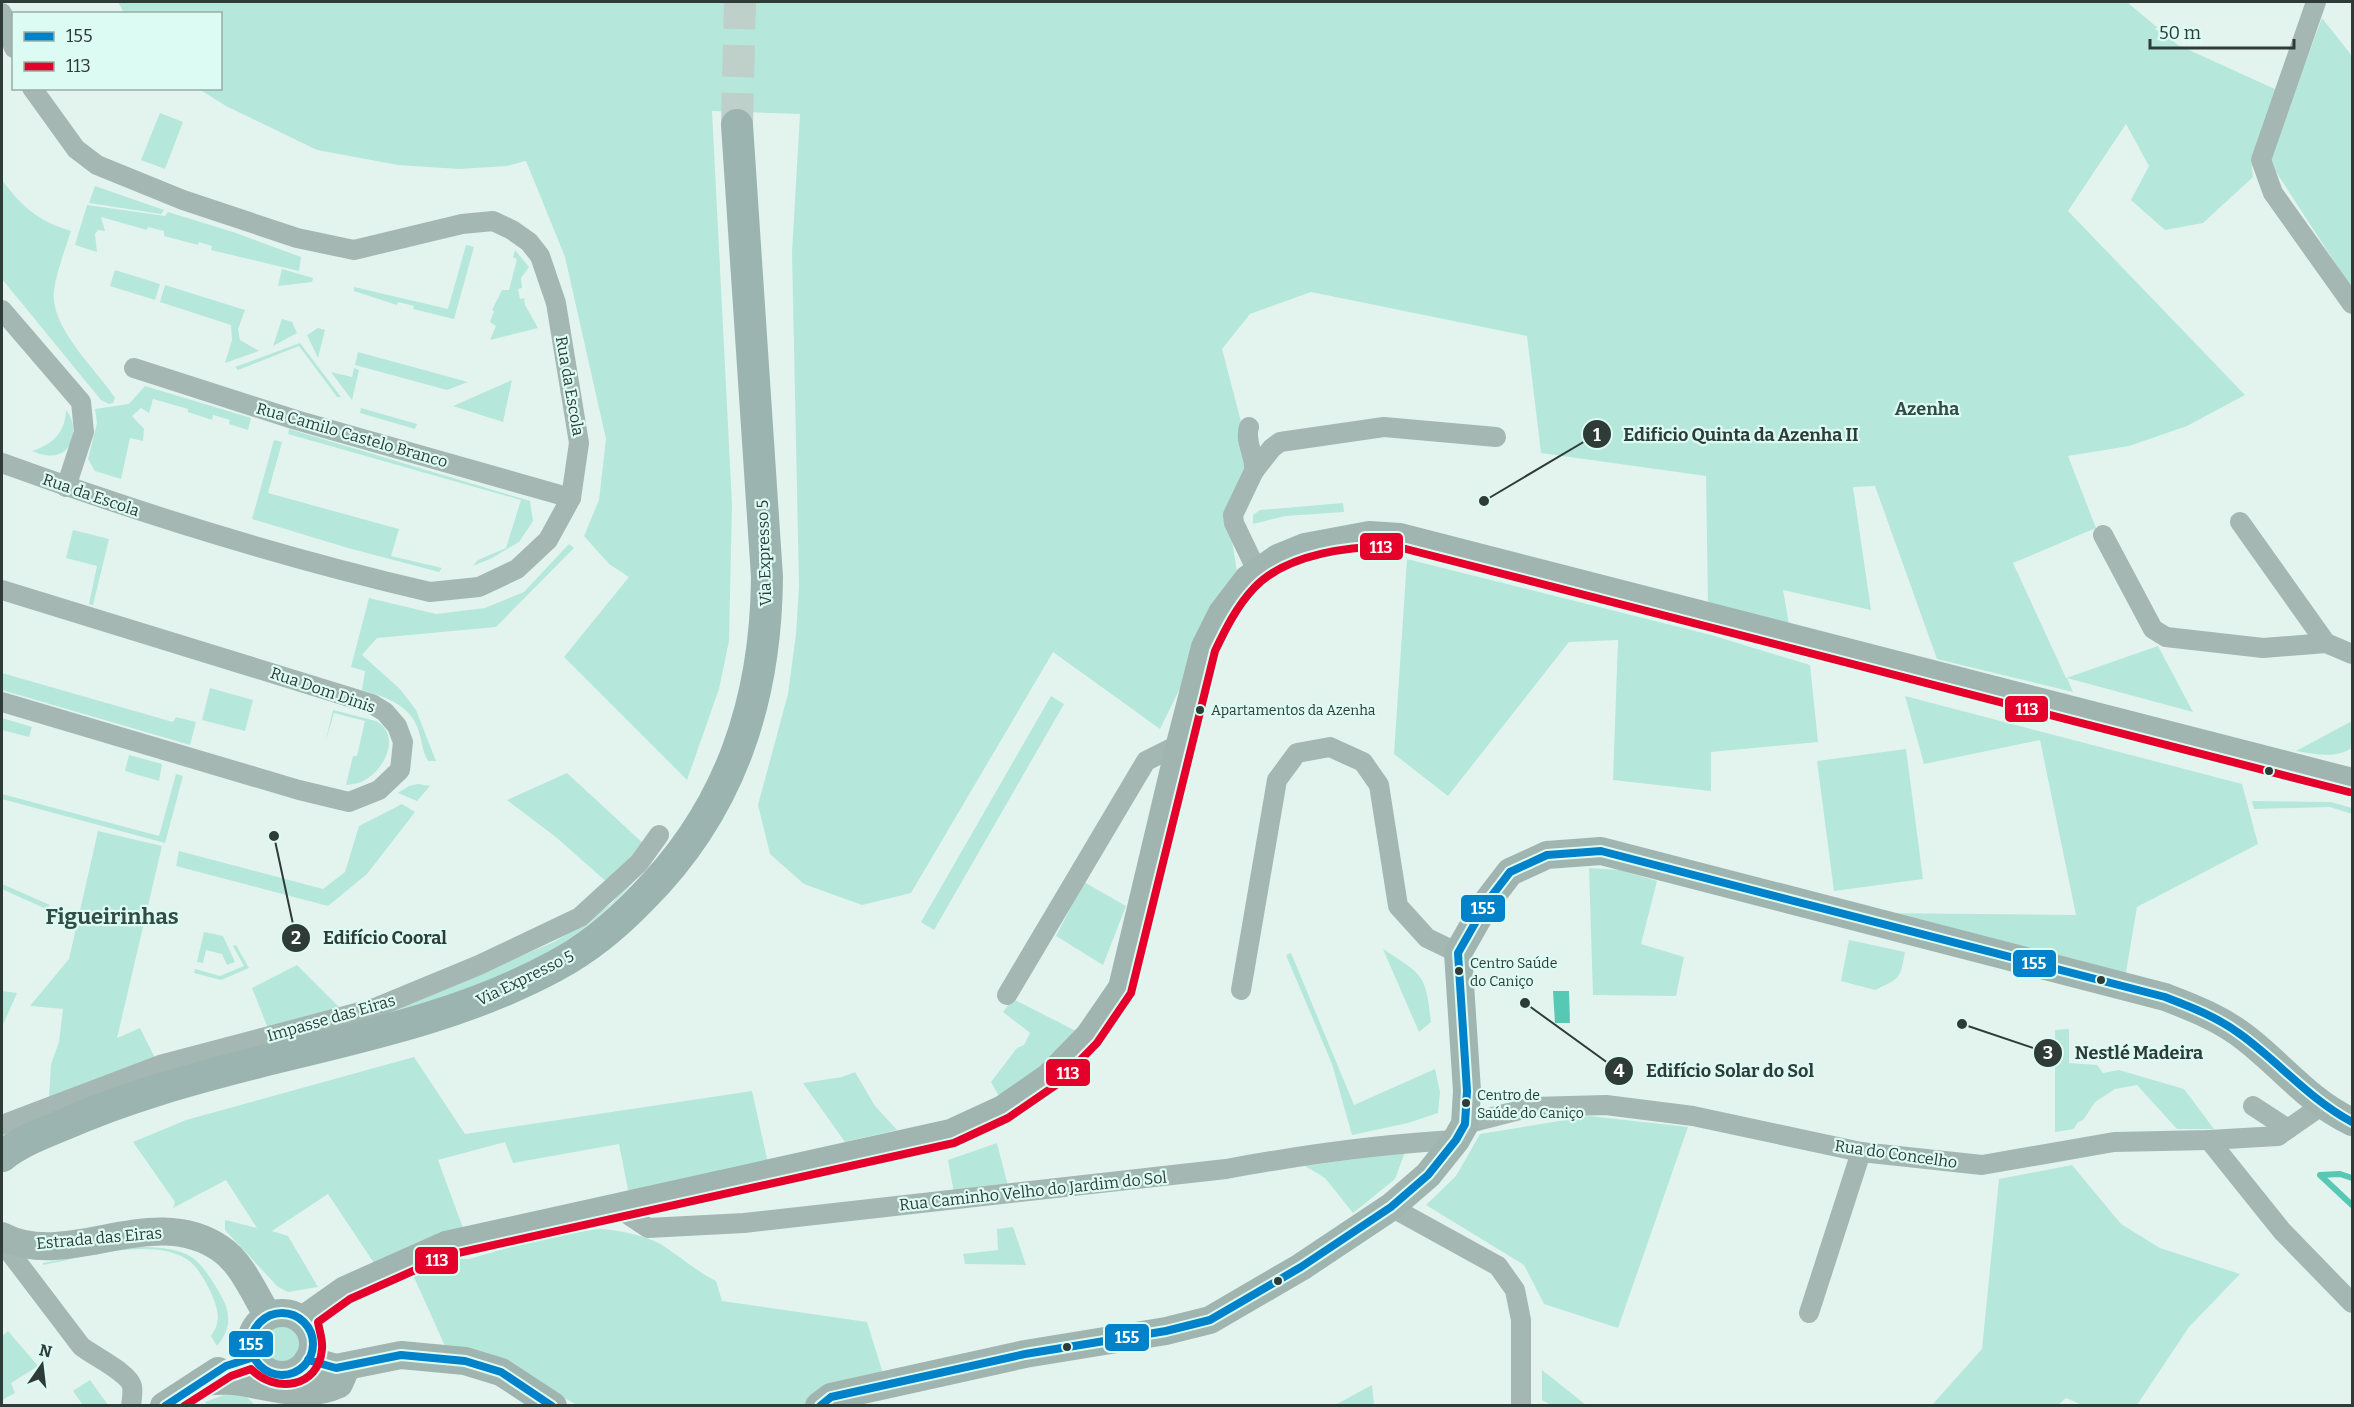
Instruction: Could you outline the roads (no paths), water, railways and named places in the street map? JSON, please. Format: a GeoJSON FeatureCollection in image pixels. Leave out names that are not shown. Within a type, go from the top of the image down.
{"type":"FeatureCollection","features":[{"type":"Feature","properties":{"kind":"main road","name":"Via Expresso 5"},"geometry":{"type":"LineString","coordinates":[[2,1156],[17,1145],[109,1104],[215,1073],[426,1020],[526,980],[556,966],[607,930],[652,888],[689,844],[719,796],[742,740],[758,682],[767,612],[767,577],[737,125]]}},
{"type":"Feature","properties":{"kind":"main road"},"geometry":{"type":"LineString","coordinates":[[305,1321],[311,1314],[345,1290],[446,1245],[951,1133],[1003,1109],[1049,1077],[1089,1036],[1122,988],[1205,647],[1222,613],[1248,579],[1257,571],[1305,547],[1337,539],[1369,535],[1400,537],[2352,782]]}},
{"type":"Feature","properties":{"kind":"main road"},"geometry":{"type":"LineString","coordinates":[[819,1406],[831,1396],[1002,1359],[1166,1331],[1210,1320],[1301,1267],[1391,1207],[1428,1175],[1460,1132],[1467,1091],[1458,953],[1487,902],[1510,872],[1547,855],[1601,851],[2164,997],[2211,1015],[2247,1038],[2321,1106],[2352,1121]]}},
{"type":"Feature","properties":{"kind":"main road","name":"Estrada das Eiras"},"geometry":{"type":"LineString","coordinates":[[2,1236],[37,1247],[152,1231],[192,1235],[222,1249],[242,1272],[268,1316]]}},
{"type":"Feature","properties":{"kind":"main road"},"geometry":{"type":"LineString","coordinates":[[286,1312],[305,1321],[311,1330],[313,1341],[306,1365],[298,1371],[278,1375],[260,1366],[254,1357],[252,1337],[256,1327],[268,1316],[286,1312]]}},
{"type":"Feature","properties":{"kind":"main road"},"geometry":{"type":"LineString","coordinates":[[308,1360],[336,1368],[346,1368],[401,1355],[465,1361],[501,1372],[553,1406]]}},
{"type":"Feature","properties":{"kind":"main road"},"geometry":{"type":"LineString","coordinates":[[164,1406],[226,1366],[254,1357]]}},
{"type":"Feature","properties":{"kind":"main road"},"geometry":{"type":"LineString","coordinates":[[201,1382],[232,1381],[312,1392],[328,1390],[339,1384],[346,1368]]}},
{"type":"Feature","properties":{"kind":"street"},"geometry":{"type":"LineString","coordinates":[[2316,2],[2261,160],[2273,193],[2352,304]]}},
{"type":"Feature","properties":{"kind":"street"},"geometry":{"type":"LineString","coordinates":[[2,13],[12,42]]}},
{"type":"Feature","properties":{"kind":"street","name":"Rua da Escola"},"geometry":{"type":"LineString","coordinates":[[2,463],[126,508],[281,555],[430,592],[479,587],[517,569],[548,540],[571,498],[579,443],[556,303],[540,256],[529,242],[512,230],[493,221],[462,224],[354,250],[297,238],[183,200],[98,165],[76,149],[33,90]]}},
{"type":"Feature","properties":{"kind":"street"},"geometry":{"type":"LineString","coordinates":[[2,310],[81,402],[84,432],[66,487]]}},
{"type":"Feature","properties":{"kind":"street","name":"Rua Camilo Castelo Branco"},"geometry":{"type":"LineString","coordinates":[[134,368],[296,420],[571,498]]}},
{"type":"Feature","properties":{"kind":"street"},"geometry":{"type":"LineString","coordinates":[[1249,427],[1247,438],[1255,465],[1254,471]]}},
{"type":"Feature","properties":{"kind":"street"},"geometry":{"type":"LineString","coordinates":[[1257,571],[1234,523],[1233,515],[1254,471],[1272,448],[1280,442],[1384,427],[1496,437]]}},
{"type":"Feature","properties":{"kind":"street"},"geometry":{"type":"LineString","coordinates":[[2240,522],[2326,643]]}},
{"type":"Feature","properties":{"kind":"street"},"geometry":{"type":"LineString","coordinates":[[2103,535],[2153,629],[2159,634],[2166,637],[2263,648],[2326,643],[2352,654]]}},
{"type":"Feature","properties":{"kind":"street","name":"Rua Dom Dinis"},"geometry":{"type":"LineString","coordinates":[[2,590],[372,704],[385,712],[397,726],[403,742],[400,770],[379,790],[350,802],[298,790],[2,702]]}},
{"type":"Feature","properties":{"kind":"street"},"geometry":{"type":"LineString","coordinates":[[1006,995],[1146,761],[1180,744]]}},
{"type":"Feature","properties":{"kind":"street"},"geometry":{"type":"LineString","coordinates":[[1241,990],[1277,780],[1298,753],[1330,747],[1363,762],[1379,785],[1398,906],[1427,938],[1458,953]]}},
{"type":"Feature","properties":{"kind":"street","name":"Impasse das Eiras"},"geometry":{"type":"LineString","coordinates":[[2,1125],[160,1065],[375,1008],[479,965],[580,917],[639,863],[658,836]]}},
{"type":"Feature","properties":{"kind":"street","name":"Rua do Concelho"},"geometry":{"type":"LineString","coordinates":[[1460,1132],[1532,1107],[1606,1105],[1693,1116],[1862,1152],[1982,1166],[2115,1142],[2278,1136],[2321,1106]]}},
{"type":"Feature","properties":{"kind":"street"},"geometry":{"type":"LineString","coordinates":[[2253,1106],[2288,1129]]}},
{"type":"Feature","properties":{"kind":"street","name":"Rua Caminho Velho do Jardim do Sol"},"geometry":{"type":"LineString","coordinates":[[615,1206],[648,1228],[755,1222],[1227,1170],[1294,1157],[1412,1142],[1460,1132]]}},
{"type":"Feature","properties":{"kind":"street"},"geometry":{"type":"LineString","coordinates":[[2209,1140],[2282,1231],[2352,1303]]}},
{"type":"Feature","properties":{"kind":"street"},"geometry":{"type":"LineString","coordinates":[[1809,1314],[1862,1152]]}},
{"type":"Feature","properties":{"kind":"street"},"geometry":{"type":"LineString","coordinates":[[1391,1207],[1498,1266],[1515,1290],[1521,1320],[1521,1406]]}},
{"type":"Feature","properties":{"kind":"street","name":"Estrada das Eiras"},"geometry":{"type":"LineString","coordinates":[[2,1242],[68,1332],[81,1346],[118,1369],[128,1378],[132,1386],[131,1406]]}},
{"type":"Feature","properties":{"kind":"waterway"},"geometry":{"type":"LineString","coordinates":[[2352,1178],[2340,1174],[2320,1175],[2352,1205]]}},
{"type":"Feature","properties":{"kind":"tunnel"},"geometry":{"type":"LineString","coordinates":[[737,125],[740,2]]}},
{"type":"Feature","properties":{"kind":"place","name":"Edificio Quinta da Azenha II"},"geometry":{"type":"Point","coordinates":[1484,501]}},
{"type":"Feature","properties":{"kind":"place","name":"Apartamentos da Azenha"},"geometry":{"type":"Point","coordinates":[1200,710]}},
{"type":"Feature","properties":{"kind":"place","name":"Edifício Cooral"},"geometry":{"type":"Point","coordinates":[274,836]}},
{"type":"Feature","properties":{"kind":"place","name":"Centro Saúde do Caniço"},"geometry":{"type":"Point","coordinates":[1459,971]}},
{"type":"Feature","properties":{"kind":"place","name":"Edifício Solar do Sol"},"geometry":{"type":"Point","coordinates":[1525,1003]}},
{"type":"Feature","properties":{"kind":"place","name":"Nestlé Madeira"},"geometry":{"type":"Point","coordinates":[1962,1024]}},
{"type":"Feature","properties":{"kind":"place","name":"Centro de Saúde do Caniço"},"geometry":{"type":"Point","coordinates":[1466,1103]}},
{"type":"Feature","properties":{"kind":"district","name":"Azenha"},"geometry":{"type":"Point","coordinates":[1927,409]}},
{"type":"Feature","properties":{"kind":"district","name":"Figueirinhas"},"geometry":{"type":"Point","coordinates":[112,916]}}]}
